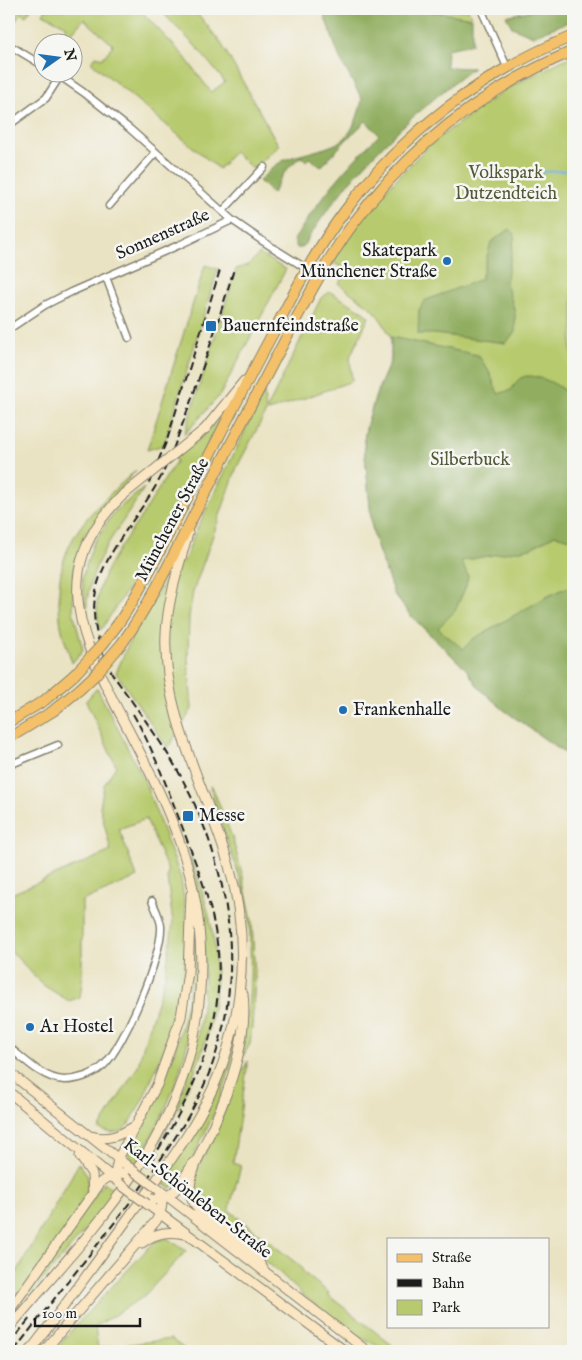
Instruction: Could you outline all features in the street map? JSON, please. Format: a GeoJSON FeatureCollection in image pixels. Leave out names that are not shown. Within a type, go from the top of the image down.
{"type":"FeatureCollection","features":[{"type":"Feature","properties":{"kind":"main road","name":"Münchener Straße"},"geometry":{"type":"LineString","coordinates":[[9,722],[45,700],[74,675],[102,645],[118,624],[149,571],[307,268],[345,210],[375,174],[412,137],[457,100],[507,67],[573,36]]}},
{"type":"Feature","properties":{"kind":"main road","name":"Münchener Straße"},"geometry":{"type":"LineString","coordinates":[[9,738],[53,711],[80,689],[96,674],[123,642],[155,590],[319,277],[353,223],[387,182],[422,146],[470,108],[512,81],[573,51]]}},
{"type":"Feature","properties":{"kind":"main road"},"geometry":{"type":"LineString","coordinates":[[507,67],[512,81]]}},
{"type":"Feature","properties":{"kind":"main road"},"geometry":{"type":"LineString","coordinates":[[345,210],[348,220],[353,223]]}},
{"type":"Feature","properties":{"kind":"main road"},"geometry":{"type":"LineString","coordinates":[[307,268],[319,277]]}},
{"type":"Feature","properties":{"kind":"main road"},"geometry":{"type":"LineString","coordinates":[[9,1328],[120,1194],[152,1147],[181,1084],[192,1045],[199,998],[200,947],[192,883],[181,844],[169,814],[149,770],[99,674],[85,640],[79,615],[78,585],[84,553],[102,519],[122,496],[205,429],[218,416],[255,367]]}},
{"type":"Feature","properties":{"kind":"main road"},"geometry":{"type":"LineString","coordinates":[[192,520],[169,604],[166,636],[168,672],[174,704],[183,735],[223,846],[233,881],[241,925],[245,1012],[237,1056],[222,1107],[200,1153],[191,1181],[190,1194],[193,1201],[207,1216],[253,1253],[265,1272]]}},
{"type":"Feature","properties":{"kind":"main road"},"geometry":{"type":"LineString","coordinates":[[116,1178],[118,1159],[161,1076],[181,1017],[188,972],[189,912],[192,883]]}},
{"type":"Feature","properties":{"kind":"main road"},"geometry":{"type":"LineString","coordinates":[[30,1351],[165,1168],[202,1112],[221,1071],[230,1042],[242,978]]}},
{"type":"Feature","properties":{"kind":"main road","name":"Karl-Schönleben-Straße"},"geometry":{"type":"LineString","coordinates":[[9,1072],[118,1159],[129,1171],[142,1177],[367,1351]]}},
{"type":"Feature","properties":{"kind":"main road","name":"Karl-Schönleben-Straße"},"geometry":{"type":"LineString","coordinates":[[9,1092],[138,1198],[149,1202],[160,1214],[186,1234],[345,1351]]}},
{"type":"Feature","properties":{"kind":"main road"},"geometry":{"type":"LineString","coordinates":[[88,1136],[113,1138],[137,1125]]}},
{"type":"Feature","properties":{"kind":"main road"},"geometry":{"type":"LineString","coordinates":[[70,1144],[90,1170],[93,1181],[93,1194]]}},
{"type":"Feature","properties":{"kind":"main road"},"geometry":{"type":"LineString","coordinates":[[149,1202],[162,1194],[175,1190],[200,1153]]}},
{"type":"Feature","properties":{"kind":"main road"},"geometry":{"type":"LineString","coordinates":[[9,1310],[101,1182],[116,1178],[129,1171]]}},
{"type":"Feature","properties":{"kind":"main road"},"geometry":{"type":"LineString","coordinates":[[44,1351],[133,1249],[160,1214],[162,1194]]}},
{"type":"Feature","properties":{"kind":"main road"},"geometry":{"type":"LineString","coordinates":[[133,1249],[157,1234],[170,1232],[186,1234]]}},
{"type":"Feature","properties":{"kind":"street"},"geometry":{"type":"LineString","coordinates":[[481,9],[507,67]]}},
{"type":"Feature","properties":{"kind":"street"},"geometry":{"type":"LineString","coordinates":[[9,45],[32,59]]}},
{"type":"Feature","properties":{"kind":"street"},"geometry":{"type":"LineString","coordinates":[[9,125],[46,98],[53,82]]}},
{"type":"Feature","properties":{"kind":"street"},"geometry":{"type":"LineString","coordinates":[[68,82],[109,112],[232,220],[307,268]]}},
{"type":"Feature","properties":{"kind":"street"},"geometry":{"type":"LineString","coordinates":[[109,206],[156,152]]}},
{"type":"Feature","properties":{"kind":"street"},"geometry":{"type":"LineString","coordinates":[[223,211],[264,166]]}},
{"type":"Feature","properties":{"kind":"street","name":"Sonnenstraße"},"geometry":{"type":"LineString","coordinates":[[9,329],[44,305],[232,220]]}},
{"type":"Feature","properties":{"kind":"street","name":"Sonnenstraße"},"geometry":{"type":"LineString","coordinates":[[106,277],[129,338]]}},
{"type":"Feature","properties":{"kind":"street"},"geometry":{"type":"LineString","coordinates":[[9,765],[58,745]]}},
{"type":"Feature","properties":{"kind":"street"},"geometry":{"type":"LineString","coordinates":[[9,1046],[41,1072],[63,1080],[95,1072],[104,1066],[113,1055],[133,1017],[150,977],[161,926],[152,901]]}},
{"type":"Feature","properties":{"kind":"green space"},"geometry":{"type":"Polygon","coordinates":[[[9,9],[31,9],[26,16],[21,13],[15,22],[9,18],[9,9]]]}},
{"type":"Feature","properties":{"kind":"green space"},"geometry":{"type":"Polygon","coordinates":[[[46,9],[139,9],[184,56],[211,92],[225,82],[198,49],[159,9],[194,9],[221,43],[279,146],[253,169],[234,152],[219,169],[91,62],[96,56],[103,58],[113,45],[84,19],[73,32],[63,32],[67,26],[43,14],[46,9]]]}},
{"type":"Feature","properties":{"kind":"green space"},"geometry":{"type":"Polygon","coordinates":[[[322,9],[417,9],[472,18],[472,44],[447,49],[446,67],[473,68],[401,128],[379,150],[338,196],[302,248],[297,248],[294,240],[313,211],[355,159],[379,135],[366,121],[321,167],[309,158],[306,161],[302,157],[297,160],[284,173],[273,194],[259,181],[272,168],[283,161],[340,142],[354,125],[362,99],[340,59],[322,9]]]}},
{"type":"Feature","properties":{"kind":"green space"},"geometry":{"type":"Polygon","coordinates":[[[417,9],[468,9],[472,18],[417,9]]]}},
{"type":"Feature","properties":{"kind":"green space"},"geometry":{"type":"Polygon","coordinates":[[[536,9],[573,9],[573,20],[533,36],[512,27],[506,16],[536,9]]]}},
{"type":"Feature","properties":{"kind":"green space","name":"Volkspark Dutzendteich"},"geometry":{"type":"Polygon","coordinates":[[[573,55],[573,328],[571,348],[573,366],[573,759],[504,710],[479,688],[467,670],[411,616],[394,594],[376,544],[372,527],[364,440],[377,392],[391,360],[391,337],[374,310],[339,284],[347,270],[332,262],[337,252],[375,201],[431,143],[506,89],[573,55]]]}},
{"type":"Feature","properties":{"kind":"green space"},"geometry":{"type":"Polygon","coordinates":[[[510,229],[515,234],[506,283],[515,312],[515,332],[506,343],[434,334],[418,334],[419,310],[424,301],[481,279],[491,242],[510,229]]]}},
{"type":"Feature","properties":{"kind":"green space"},"geometry":{"type":"Polygon","coordinates":[[[259,254],[286,269],[220,395],[184,435],[236,269],[248,265],[259,254]]]}},
{"type":"Feature","properties":{"kind":"green space"},"geometry":{"type":"Polygon","coordinates":[[[205,265],[218,269],[164,445],[147,450],[205,265]]]}},
{"type":"Feature","properties":{"kind":"green space"},"geometry":{"type":"Polygon","coordinates":[[[330,292],[361,310],[369,317],[350,357],[352,381],[266,412],[237,467],[193,592],[189,616],[188,658],[192,709],[168,748],[116,673],[130,640],[172,568],[185,559],[195,533],[264,392],[266,411],[321,298],[330,292]]]}},
{"type":"Feature","properties":{"kind":"green space","name":"Silberbuck"},"geometry":{"type":"Polygon","coordinates":[[[391,337],[478,355],[490,373],[498,394],[511,390],[521,378],[531,376],[558,386],[570,399],[570,417],[573,418],[573,542],[571,539],[555,535],[531,548],[461,561],[468,576],[466,586],[455,611],[438,628],[463,649],[473,639],[548,596],[573,585],[573,735],[564,741],[573,747],[573,759],[504,710],[479,688],[467,670],[411,616],[394,594],[376,544],[372,527],[364,440],[377,392],[391,360],[391,337]]]}},
{"type":"Feature","properties":{"kind":"green space"},"geometry":{"type":"Polygon","coordinates":[[[224,413],[226,414],[200,465],[138,573],[101,630],[97,614],[98,598],[108,567],[176,462],[175,458],[204,435],[224,413]]]}},
{"type":"Feature","properties":{"kind":"green space"},"geometry":{"type":"Polygon","coordinates":[[[136,470],[83,537],[74,571],[73,611],[83,650],[72,663],[63,635],[59,592],[61,570],[67,550],[76,533],[88,517],[136,470]]]}},
{"type":"Feature","properties":{"kind":"green space"},"geometry":{"type":"Polygon","coordinates":[[[144,488],[113,536],[96,567],[90,584],[87,602],[87,623],[82,578],[93,544],[114,512],[144,488]]]}},
{"type":"Feature","properties":{"kind":"green space"},"geometry":{"type":"Polygon","coordinates":[[[97,688],[144,780],[181,878],[187,922],[187,954],[180,1005],[172,1031],[143,1099],[130,1123],[122,1131],[111,1133],[99,1129],[138,1066],[165,977],[173,923],[167,877],[168,871],[146,819],[119,829],[137,877],[82,901],[82,983],[80,997],[69,1001],[43,985],[9,949],[9,895],[111,851],[100,807],[104,785],[116,766],[86,701],[97,688]]]}},
{"type":"Feature","properties":{"kind":"green space"},"geometry":{"type":"Polygon","coordinates":[[[210,786],[212,786],[232,837],[252,921],[255,978],[252,1026],[250,1044],[239,1063],[250,987],[249,916],[246,898],[210,786]]]}},
{"type":"Feature","properties":{"kind":"green space"},"geometry":{"type":"Polygon","coordinates":[[[191,858],[206,906],[214,942],[216,979],[214,1004],[202,1052],[193,1075],[160,1141],[175,1110],[189,1069],[197,1040],[202,1010],[204,950],[202,920],[191,858]]]}},
{"type":"Feature","properties":{"kind":"green space"},"geometry":{"type":"Polygon","coordinates":[[[193,923],[196,950],[196,987],[183,1062],[158,1124],[136,1163],[128,1155],[164,1080],[180,1033],[188,997],[193,923]]]}},
{"type":"Feature","properties":{"kind":"green space"},"geometry":{"type":"Polygon","coordinates":[[[239,1023],[233,1058],[215,1111],[189,1165],[171,1188],[161,1182],[197,1127],[216,1092],[229,1058],[239,1023]]]}},
{"type":"Feature","properties":{"kind":"green space"},"geometry":{"type":"Polygon","coordinates":[[[248,1061],[233,1163],[241,1166],[229,1210],[300,1266],[304,1273],[329,1293],[328,1295],[392,1345],[388,1350],[355,1336],[305,1297],[280,1273],[199,1206],[194,1197],[194,1177],[221,1119],[232,1089],[248,1061]]]}},
{"type":"Feature","properties":{"kind":"green space"},"geometry":{"type":"Polygon","coordinates":[[[79,1163],[88,1176],[87,1194],[92,1199],[104,1183],[117,1192],[9,1321],[9,1286],[79,1163]]]}},
{"type":"Feature","properties":{"kind":"green space"},"geometry":{"type":"Polygon","coordinates":[[[167,1238],[186,1251],[143,1297],[95,1327],[98,1348],[171,1339],[187,1351],[54,1351],[154,1242],[167,1238]]]}},
{"type":"Feature","properties":{"kind":"waterway"},"geometry":{"type":"LineString","coordinates":[[520,177],[545,172],[573,170]]}},
{"type":"Feature","properties":{"kind":"railway"},"geometry":{"type":"LineString","coordinates":[[14,1351],[123,1212],[164,1155],[183,1125],[205,1082],[220,1038],[229,993],[230,948],[225,903],[215,858],[199,814],[178,771],[108,665],[97,634],[94,602],[100,576],[107,561],[163,473],[201,372],[234,269]]}},
{"type":"Feature","properties":{"kind":"railway"},"geometry":{"type":"LineString","coordinates":[[149,483],[167,440],[220,270]]}},
{"type":"Feature","properties":{"kind":"railway"},"geometry":{"type":"LineString","coordinates":[[133,714],[160,770],[201,879],[215,930],[219,962],[218,994],[205,1054],[180,1112],[147,1167]]}},
{"type":"Feature","properties":{"kind":"railway"},"geometry":{"type":"LineString","coordinates":[[9,1344],[31,1317]]}},
{"type":"Feature","properties":{"kind":"place","name":"Skatepark Münchener Straße"},"geometry":{"type":"Point","coordinates":[447,261]}},
{"type":"Feature","properties":{"kind":"place","name":"Bauernfeindstraße"},"geometry":{"type":"Point","coordinates":[211,326]}},
{"type":"Feature","properties":{"kind":"place","name":"Frankenhalle"},"geometry":{"type":"Point","coordinates":[343,710]}},
{"type":"Feature","properties":{"kind":"place","name":"Messe"},"geometry":{"type":"Point","coordinates":[188,816]}},
{"type":"Feature","properties":{"kind":"place","name":"A1 Hostel"},"geometry":{"type":"Point","coordinates":[30,1027]}}]}
